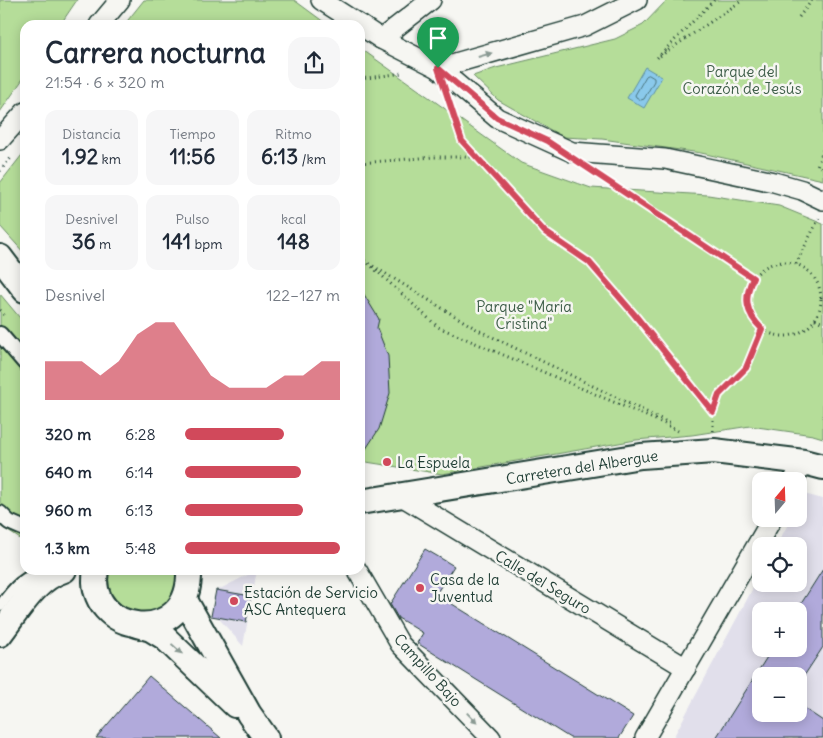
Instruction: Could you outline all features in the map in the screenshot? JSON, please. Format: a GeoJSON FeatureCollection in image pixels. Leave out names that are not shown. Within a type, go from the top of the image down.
{"type":"FeatureCollection","features":[{"type":"Feature","properties":{"kind":"street"},"geometry":{"type":"LineString","coordinates":[[103,20],[120,0]]}},
{"type":"Feature","properties":{"kind":"street"},"geometry":{"type":"LineString","coordinates":[[321,0],[352,20]]}},
{"type":"Feature","properties":{"kind":"street"},"geometry":{"type":"LineString","coordinates":[[382,39],[431,0]]}},
{"type":"Feature","properties":{"kind":"street"},"geometry":{"type":"LineString","coordinates":[[438,68],[585,26],[635,1]]}},
{"type":"Feature","properties":{"kind":"street"},"geometry":{"type":"LineString","coordinates":[[365,28],[438,68],[497,118],[572,152],[665,159],[774,182],[802,190],[823,200]]}},
{"type":"Feature","properties":{"kind":"street"},"geometry":{"type":"LineString","coordinates":[[0,140],[20,118]]}},
{"type":"Feature","properties":{"kind":"street"},"geometry":{"type":"LineString","coordinates":[[0,257],[20,283]]}},
{"type":"Feature","properties":{"kind":"street"},"geometry":{"type":"LineString","coordinates":[[0,334],[20,357]]}},
{"type":"Feature","properties":{"kind":"street","name":"Carretera del Albergue"},"geometry":{"type":"LineString","coordinates":[[365,501],[641,456],[714,451],[807,470]]}},
{"type":"Feature","properties":{"kind":"street","name":"Calle del Seguro"},"geometry":{"type":"LineString","coordinates":[[400,495],[686,668]]}},
{"type":"Feature","properties":{"kind":"street"},"geometry":{"type":"LineString","coordinates":[[0,512],[9,522],[20,527]]}},
{"type":"Feature","properties":{"kind":"street"},"geometry":{"type":"LineString","coordinates":[[645,738],[767,528]]}},
{"type":"Feature","properties":{"kind":"street"},"geometry":{"type":"LineString","coordinates":[[0,634],[36,588],[52,575]]}},
{"type":"Feature","properties":{"kind":"street"},"geometry":{"type":"LineString","coordinates":[[95,575],[96,590],[102,603],[111,613],[122,621],[151,630],[164,637],[242,711],[255,729]]}},
{"type":"Feature","properties":{"kind":"street"},"geometry":{"type":"LineString","coordinates":[[189,575],[190,583],[186,597],[255,729]]}},
{"type":"Feature","properties":{"kind":"street"},"geometry":{"type":"LineString","coordinates":[[136,625],[152,624],[167,618],[180,608],[202,575]]}},
{"type":"Feature","properties":{"kind":"street","name":"Campillo Bajo"},"geometry":{"type":"LineString","coordinates":[[360,575],[400,644],[491,738]]}},
{"type":"Feature","properties":{"kind":"lane"},"geometry":{"type":"LineString","coordinates":[[0,606],[11,591],[25,578],[32,575]]}},
{"type":"Feature","properties":{"kind":"path"},"geometry":{"type":"LineString","coordinates":[[714,0],[657,58],[743,0]]}},
{"type":"Feature","properties":{"kind":"path"},"geometry":{"type":"LineString","coordinates":[[798,17],[812,0]]}},
{"type":"Feature","properties":{"kind":"path"},"geometry":{"type":"LineString","coordinates":[[365,78],[438,68],[462,141],[545,232],[589,262],[634,314],[713,412]]}},
{"type":"Feature","properties":{"kind":"path"},"geometry":{"type":"LineString","coordinates":[[823,150],[817,166],[823,168]]}},
{"type":"Feature","properties":{"kind":"path"},"geometry":{"type":"LineString","coordinates":[[365,163],[433,157],[475,156]]}},
{"type":"Feature","properties":{"kind":"path"},"geometry":{"type":"LineString","coordinates":[[588,168],[753,278]]}},
{"type":"Feature","properties":{"kind":"path"},"geometry":{"type":"LineString","coordinates":[[796,264],[823,210]]}},
{"type":"Feature","properties":{"kind":"path"},"geometry":{"type":"LineString","coordinates":[[365,261],[478,330],[671,424]]}},
{"type":"Feature","properties":{"kind":"path"},"geometry":{"type":"LineString","coordinates":[[365,261],[438,327],[665,424],[681,433]]}},
{"type":"Feature","properties":{"kind":"path"},"geometry":{"type":"LineString","coordinates":[[784,262],[796,264],[806,270],[814,277],[819,287],[820,309],[815,319],[807,328],[797,334],[785,336],[773,334],[762,329],[754,321],[749,311],[747,300],[748,288],[753,278],[772,264],[784,262]]}},
{"type":"Feature","properties":{"kind":"path"},"geometry":{"type":"LineString","coordinates":[[815,319],[823,324]]}},
{"type":"Feature","properties":{"kind":"path"},"geometry":{"type":"LineString","coordinates":[[714,451],[713,412],[719,395],[746,368],[762,329]]}},
{"type":"Feature","properties":{"kind":"shaded area"},"geometry":{"type":"Polygon","coordinates":[[[808,495],[823,499],[823,738],[673,738],[752,590],[752,592],[807,592],[807,537],[781,537],[786,528],[808,528],[808,495]]]}},
{"type":"Feature","properties":{"kind":"shaded area","name":"Estación de Servicio ASC Antequera"},"geometry":{"type":"Polygon","coordinates":[[[247,575],[256,575],[243,646],[214,613],[218,590],[247,575]]]}},
{"type":"Feature","properties":{"kind":"green space"},"geometry":{"type":"Polygon","coordinates":[[[0,0],[77,0],[63,20],[20,20],[20,83],[0,112],[0,0]]]}},
{"type":"Feature","properties":{"kind":"green space"},"geometry":{"type":"Polygon","coordinates":[[[144,0],[294,0],[321,20],[128,20],[144,0]]]}},
{"type":"Feature","properties":{"kind":"green space","name":"Parque del Corazón de Jesús"},"geometry":{"type":"Polygon","coordinates":[[[667,0],[823,0],[823,180],[701,153],[602,139],[563,137],[498,100],[473,76],[496,68],[615,39],[643,25],[667,0]]]}},
{"type":"Feature","properties":{"kind":"green space","name":"Parque \"María Cristina\""},"geometry":{"type":"Polygon","coordinates":[[[365,52],[521,163],[591,188],[708,195],[779,206],[823,224],[823,438],[750,426],[692,435],[636,440],[442,474],[365,462],[365,52]]]}},
{"type":"Feature","properties":{"kind":"green space"},"geometry":{"type":"Polygon","coordinates":[[[20,157],[20,248],[0,226],[0,183],[20,157]]]}},
{"type":"Feature","properties":{"kind":"green space"},"geometry":{"type":"Polygon","coordinates":[[[0,294],[20,318],[20,539],[0,526],[0,294]]]}},
{"type":"Feature","properties":{"kind":"green space"},"geometry":{"type":"Polygon","coordinates":[[[105,575],[180,575],[175,600],[153,616],[126,614],[108,597],[105,575]]]}},
{"type":"Feature","properties":{"kind":"water"},"geometry":{"type":"Polygon","coordinates":[[[645,67],[662,77],[644,108],[627,98],[645,67]]]}},
{"type":"Feature","properties":{"kind":"building"},"geometry":{"type":"Polygon","coordinates":[[[365,296],[379,319],[377,328],[388,356],[390,393],[379,429],[365,450],[365,296]]]}},
{"type":"Feature","properties":{"kind":"building"},"geometry":{"type":"Polygon","coordinates":[[[425,549],[454,566],[436,594],[633,716],[619,738],[570,738],[417,643],[423,633],[398,618],[390,604],[425,549]]]}},
{"type":"Feature","properties":{"kind":"building"},"geometry":{"type":"Polygon","coordinates":[[[823,569],[823,647],[807,671],[807,667],[761,667],[767,657],[807,657],[807,602],[802,602],[823,569]]]}},
{"type":"Feature","properties":{"kind":"building"},"geometry":{"type":"Polygon","coordinates":[[[216,590],[251,596],[246,622],[211,616],[216,590]]]}},
{"type":"Feature","properties":{"kind":"building"},"geometry":{"type":"Polygon","coordinates":[[[149,676],[221,738],[96,738],[149,676]]]}},
{"type":"Feature","properties":{"kind":"building"},"geometry":{"type":"Polygon","coordinates":[[[752,681],[752,722],[807,722],[807,710],[823,721],[823,738],[716,738],[752,681]]]}},
{"type":"Feature","properties":{"kind":"place","name":"La Espuela"},"geometry":{"type":"Point","coordinates":[387,462]}},
{"type":"Feature","properties":{"kind":"place","name":"Casa de la Juventud"},"geometry":{"type":"Point","coordinates":[420,588]}},
{"type":"Feature","properties":{"kind":"place","name":"Estación de Servicio ASC Antequera"},"geometry":{"type":"Point","coordinates":[234,601]}},
{"type":"Feature","properties":{"kind":"route"},"geometry":{"type":"LineString","coordinates":[[438,68],[497,118],[547,141],[753,278],[748,288],[747,300],[749,311],[754,321],[762,329],[746,368],[719,395],[713,412],[634,314],[589,262],[545,232],[462,141],[438,68]]}}]}
